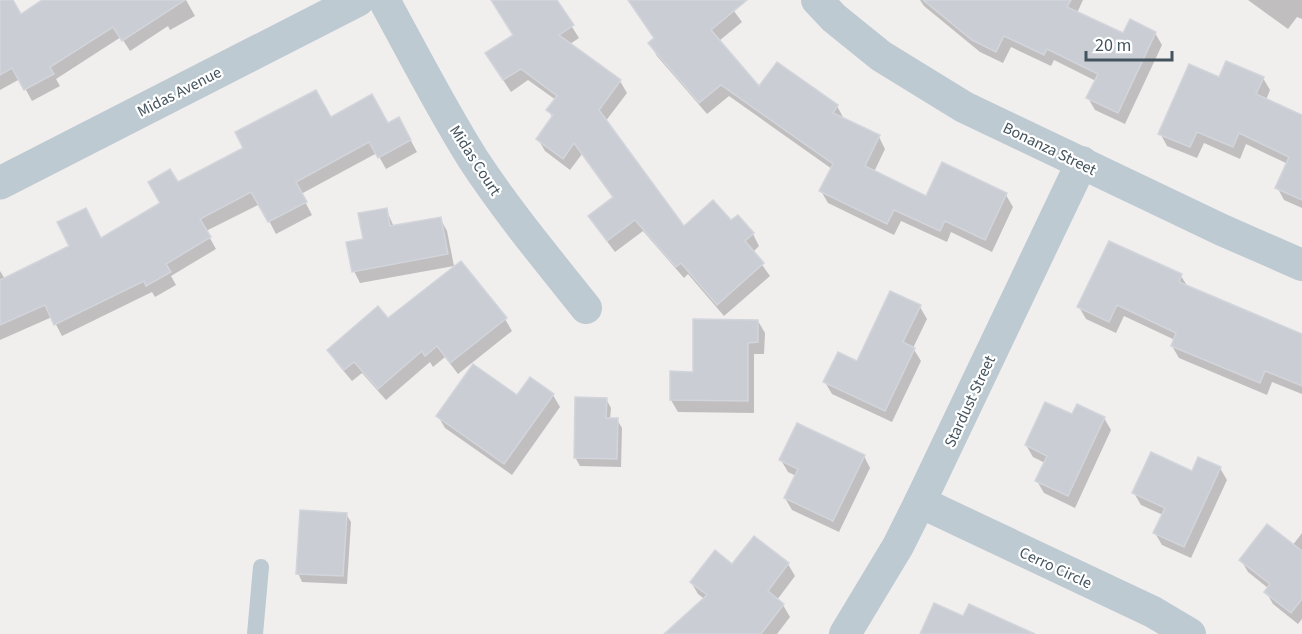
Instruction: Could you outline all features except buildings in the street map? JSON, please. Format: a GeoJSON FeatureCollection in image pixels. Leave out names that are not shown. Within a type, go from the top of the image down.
{"type":"FeatureCollection","features":[{"type":"Feature","properties":{"kind":"street","name":"Midas Avenue"},"geometry":{"type":"LineString","coordinates":[[0,183],[358,0]]}},
{"type":"Feature","properties":{"kind":"street","name":"Midas Court"},"geometry":{"type":"LineString","coordinates":[[384,0],[474,160],[524,231],[586,308]]}},
{"type":"Feature","properties":{"kind":"street","name":"Bonanza Street"},"geometry":{"type":"LineString","coordinates":[[817,0],[834,18],[881,56],[964,107],[1212,226],[1302,265]]}},
{"type":"Feature","properties":{"kind":"street","name":"Stardust Street"},"geometry":{"type":"LineString","coordinates":[[845,634],[898,546],[1082,162]]}},
{"type":"Feature","properties":{"kind":"street","name":"Cerro Circle"},"geometry":{"type":"LineString","coordinates":[[920,502],[1153,612],[1190,634]]}},
{"type":"Feature","properties":{"kind":"lane"},"geometry":{"type":"LineString","coordinates":[[255,634],[261,567]]}}]}
